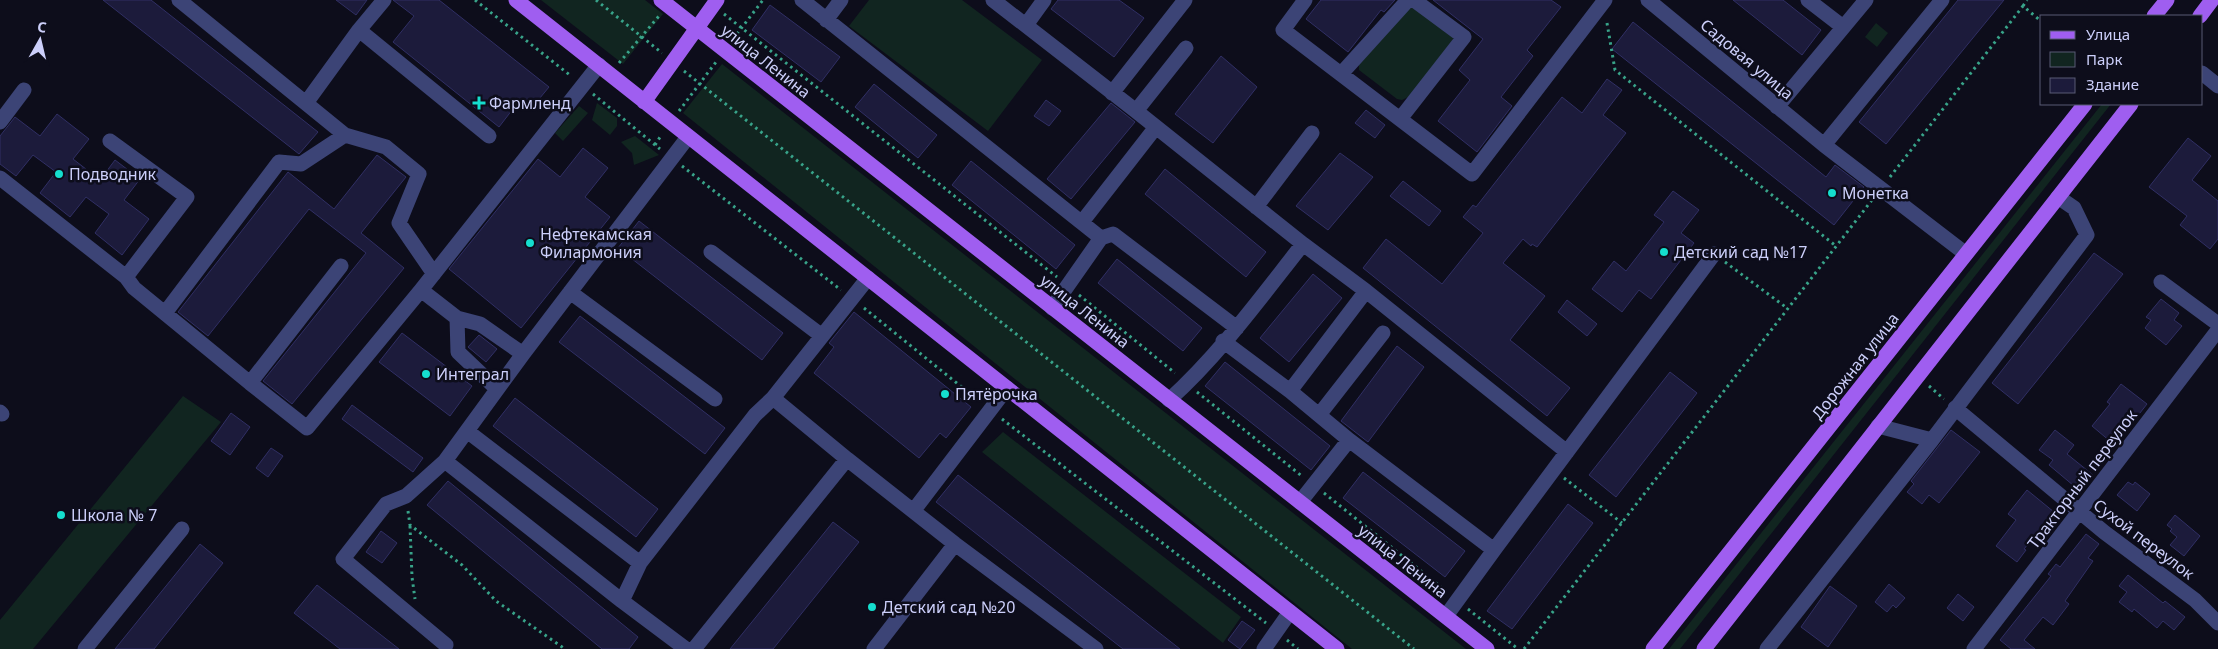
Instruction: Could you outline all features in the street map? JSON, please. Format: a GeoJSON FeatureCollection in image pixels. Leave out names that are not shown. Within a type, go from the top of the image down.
{"type":"FeatureCollection","features":[{"type":"Feature","properties":{"kind":"main road"},"geometry":{"type":"LineString","coordinates":[[516,0],[1337,649]]}},
{"type":"Feature","properties":{"kind":"main road"},"geometry":{"type":"LineString","coordinates":[[2155,15],[2167,0]]}},
{"type":"Feature","properties":{"kind":"main road"},"geometry":{"type":"LineString","coordinates":[[2201,15],[2212,0]]}},
{"type":"Feature","properties":{"kind":"main road","name":"улица Ленина"},"geometry":{"type":"LineString","coordinates":[[664,3],[1487,649]]}},
{"type":"Feature","properties":{"kind":"main road"},"geometry":{"type":"LineString","coordinates":[[644,102],[715,3]]}},
{"type":"Feature","properties":{"kind":"main road","name":"Дорожная улица"},"geometry":{"type":"LineString","coordinates":[[1652,649],[2084,105]]}},
{"type":"Feature","properties":{"kind":"main road"},"geometry":{"type":"LineString","coordinates":[[1704,649],[2130,105]]}},
{"type":"Feature","properties":{"kind":"street"},"geometry":{"type":"LineString","coordinates":[[180,0],[345,135],[386,147],[419,174],[399,223],[434,274]]}},
{"type":"Feature","properties":{"kind":"street"},"geometry":{"type":"LineString","coordinates":[[306,103],[359,30],[384,0]]}},
{"type":"Feature","properties":{"kind":"street"},"geometry":{"type":"LineString","coordinates":[[802,0],[1100,238]]}},
{"type":"Feature","properties":{"kind":"street"},"geometry":{"type":"LineString","coordinates":[[826,20],[841,0]]}},
{"type":"Feature","properties":{"kind":"street"},"geometry":{"type":"LineString","coordinates":[[993,0],[1136,111],[1302,244],[1366,291],[1567,452]]}},
{"type":"Feature","properties":{"kind":"street"},"geometry":{"type":"LineString","coordinates":[[1026,25],[1044,0]]}},
{"type":"Feature","properties":{"kind":"street"},"geometry":{"type":"LineString","coordinates":[[1305,0],[1283,30],[1472,174],[1604,1]]}},
{"type":"Feature","properties":{"kind":"street"},"geometry":{"type":"LineString","coordinates":[[1341,74],[1408,0]]}},
{"type":"Feature","properties":{"kind":"street"},"geometry":{"type":"LineString","coordinates":[[1400,120],[1464,37],[1414,0]]}},
{"type":"Feature","properties":{"kind":"street","name":"Садовая улица"},"geometry":{"type":"LineString","coordinates":[[1648,0],[1824,145],[1966,254]]}},
{"type":"Feature","properties":{"kind":"street"},"geometry":{"type":"LineString","coordinates":[[1808,0],[1843,27]]}},
{"type":"Feature","properties":{"kind":"street"},"geometry":{"type":"LineString","coordinates":[[1777,107],[1866,0]]}},
{"type":"Feature","properties":{"kind":"street"},"geometry":{"type":"LineString","coordinates":[[1824,145],[1942,0]]}},
{"type":"Feature","properties":{"kind":"street"},"geometry":{"type":"LineString","coordinates":[[1112,93],[1178,2]]}},
{"type":"Feature","properties":{"kind":"street"},"geometry":{"type":"LineString","coordinates":[[359,30],[489,136]]}},
{"type":"Feature","properties":{"kind":"street"},"geometry":{"type":"LineString","coordinates":[[1136,111],[1186,48]]}},
{"type":"Feature","properties":{"kind":"street"},"geometry":{"type":"LineString","coordinates":[[0,178],[126,277],[134,288],[307,428],[434,274],[583,85],[604,69]]}},
{"type":"Feature","properties":{"kind":"street"},"geometry":{"type":"LineString","coordinates":[[2203,74],[2218,86]]}},
{"type":"Feature","properties":{"kind":"street"},"geometry":{"type":"LineString","coordinates":[[0,122],[24,90]]}},
{"type":"Feature","properties":{"kind":"street"},"geometry":{"type":"LineString","coordinates":[[1082,222],[1156,127]]}},
{"type":"Feature","properties":{"kind":"street"},"geometry":{"type":"LineString","coordinates":[[1256,207],[1312,133]]}},
{"type":"Feature","properties":{"kind":"street"},"geometry":{"type":"LineString","coordinates":[[165,313],[279,162],[301,164],[345,135]]}},
{"type":"Feature","properties":{"kind":"street"},"geometry":{"type":"LineString","coordinates":[[446,645],[343,559],[386,504],[406,496],[445,460],[522,354],[688,137]]}},
{"type":"Feature","properties":{"kind":"street"},"geometry":{"type":"LineString","coordinates":[[110,141],[187,197],[126,277]]}},
{"type":"Feature","properties":{"kind":"street"},"geometry":{"type":"LineString","coordinates":[[1767,649],[1932,440],[2087,235],[2074,208],[2058,197]]}},
{"type":"Feature","properties":{"kind":"street"},"geometry":{"type":"LineString","coordinates":[[1052,308],[1100,238],[1113,234],[1237,328]]}},
{"type":"Feature","properties":{"kind":"street"},"geometry":{"type":"LineString","coordinates":[[1169,400],[1187,384],[1237,328],[1302,244]]}},
{"type":"Feature","properties":{"kind":"street"},"geometry":{"type":"LineString","coordinates":[[711,252],[822,336]]}},
{"type":"Feature","properties":{"kind":"street"},"geometry":{"type":"LineString","coordinates":[[1446,616],[1714,254]]}},
{"type":"Feature","properties":{"kind":"street"},"geometry":{"type":"LineString","coordinates":[[250,383],[341,266]]}},
{"type":"Feature","properties":{"kind":"street"},"geometry":{"type":"LineString","coordinates":[[622,601],[640,563],[755,415],[773,398],[868,278]]}},
{"type":"Feature","properties":{"kind":"street"},"geometry":{"type":"LineString","coordinates":[[2161,282],[2218,324]]}},
{"type":"Feature","properties":{"kind":"street"},"geometry":{"type":"LineString","coordinates":[[421,290],[457,318],[480,324],[522,354]]}},
{"type":"Feature","properties":{"kind":"street"},"geometry":{"type":"LineString","coordinates":[[1290,390],[1366,291]]}},
{"type":"Feature","properties":{"kind":"street"},"geometry":{"type":"LineString","coordinates":[[570,292],[715,399]]}},
{"type":"Feature","properties":{"kind":"street"},"geometry":{"type":"LineString","coordinates":[[457,318],[458,352],[497,389]]}},
{"type":"Feature","properties":{"kind":"street","name":"Тракторный переулок"},"geometry":{"type":"LineString","coordinates":[[1974,649],[2218,330]]}},
{"type":"Feature","properties":{"kind":"street"},"geometry":{"type":"LineString","coordinates":[[1319,415],[1383,333]]}},
{"type":"Feature","properties":{"kind":"street"},"geometry":{"type":"LineString","coordinates":[[1224,341],[1290,390],[1349,440],[1494,550]]}},
{"type":"Feature","properties":{"kind":"street"},"geometry":{"type":"LineString","coordinates":[[914,510],[1007,388]]}},
{"type":"Feature","properties":{"kind":"street"},"geometry":{"type":"LineString","coordinates":[[773,398],[847,459],[956,544],[1096,649]]}},
{"type":"Feature","properties":{"kind":"street","name":"Сухой переулок"},"geometry":{"type":"LineString","coordinates":[[1955,408],[2079,511],[2196,600],[2218,623]]}},
{"type":"Feature","properties":{"kind":"street"},"geometry":{"type":"LineString","coordinates":[[1878,426],[1932,440]]}},
{"type":"Feature","properties":{"kind":"street"},"geometry":{"type":"LineString","coordinates":[[467,431],[640,563]]}},
{"type":"Feature","properties":{"kind":"street"},"geometry":{"type":"LineString","coordinates":[[1300,502],[1349,440]]}},
{"type":"Feature","properties":{"kind":"street"},"geometry":{"type":"LineString","coordinates":[[694,649],[847,459]]}},
{"type":"Feature","properties":{"kind":"street"},"geometry":{"type":"LineString","coordinates":[[445,460],[622,601],[686,649]]}},
{"type":"Feature","properties":{"kind":"street"},"geometry":{"type":"LineString","coordinates":[[85,649],[182,529]]}},
{"type":"Feature","properties":{"kind":"street"},"geometry":{"type":"LineString","coordinates":[[874,649],[956,544]]}},
{"type":"Feature","properties":{"kind":"street"},"geometry":{"type":"LineString","coordinates":[[1264,649],[1290,612]]}},
{"type":"Feature","properties":{"kind":"path"},"geometry":{"type":"LineString","coordinates":[[475,0],[583,85],[655,145],[852,298],[990,410],[1298,649]]}},
{"type":"Feature","properties":{"kind":"path"},"geometry":{"type":"LineString","coordinates":[[596,0],[1414,649]]}},
{"type":"Feature","properties":{"kind":"path"},"geometry":{"type":"LineString","coordinates":[[655,145],[670,122],[763,0]]}},
{"type":"Feature","properties":{"kind":"path"},"geometry":{"type":"LineString","coordinates":[[1524,649],[2027,0]]}},
{"type":"Feature","properties":{"kind":"path"},"geometry":{"type":"LineString","coordinates":[[1604,1],[1615,70],[1836,246]]}},
{"type":"Feature","properties":{"kind":"path"},"geometry":{"type":"LineString","coordinates":[[596,96],[604,69],[664,3]]}},
{"type":"Feature","properties":{"kind":"path"},"geometry":{"type":"LineString","coordinates":[[715,3],[741,27],[1068,285],[1187,384],[1518,649]]}},
{"type":"Feature","properties":{"kind":"path"},"geometry":{"type":"LineString","coordinates":[[2023,6],[2040,20]]}},
{"type":"Feature","properties":{"kind":"path"},"geometry":{"type":"LineString","coordinates":[[1714,254],[1787,308]]}},
{"type":"Feature","properties":{"kind":"path"},"geometry":{"type":"LineString","coordinates":[[1918,376],[1955,408]]}},
{"type":"Feature","properties":{"kind":"path"},"geometry":{"type":"LineString","coordinates":[[1554,470],[1622,523]]}},
{"type":"Feature","properties":{"kind":"path"},"geometry":{"type":"LineString","coordinates":[[406,496],[417,621]]}},
{"type":"Feature","properties":{"kind":"path"},"geometry":{"type":"LineString","coordinates":[[410,525],[462,565],[496,600],[566,649]]}},
{"type":"Feature","properties":{"kind":"green space"},"geometry":{"type":"Polygon","coordinates":[[[541,0],[645,0],[663,14],[623,64],[541,0]]]}},
{"type":"Feature","properties":{"kind":"green space"},"geometry":{"type":"Polygon","coordinates":[[[869,0],[962,0],[1042,60],[988,131],[849,26],[869,0]]]}},
{"type":"Feature","properties":{"kind":"green space"},"geometry":{"type":"Polygon","coordinates":[[[1410,7],[1418,7],[1454,38],[1412,95],[1402,100],[1397,99],[1359,70],[1359,61],[1410,7]]]}},
{"type":"Feature","properties":{"kind":"green space"},"geometry":{"type":"Polygon","coordinates":[[[1876,23],[1888,33],[1877,47],[1865,37],[1876,23]]]}},
{"type":"Feature","properties":{"kind":"green space"},"geometry":{"type":"Polygon","coordinates":[[[722,64],[1466,649],[1352,649],[683,113],[722,64]]]}},
{"type":"Feature","properties":{"kind":"green space"},"geometry":{"type":"Polygon","coordinates":[[[597,103],[617,118],[617,126],[610,135],[592,120],[597,103]]]}},
{"type":"Feature","properties":{"kind":"green space"},"geometry":{"type":"Polygon","coordinates":[[[2101,105],[2110,105],[1680,649],[1669,649],[2101,105]]]}},
{"type":"Feature","properties":{"kind":"green space"},"geometry":{"type":"Polygon","coordinates":[[[579,106],[588,113],[563,141],[555,133],[579,106]]]}},
{"type":"Feature","properties":{"kind":"green space"},"geometry":{"type":"Polygon","coordinates":[[[635,136],[659,155],[634,165],[632,153],[621,142],[635,136]]]}},
{"type":"Feature","properties":{"kind":"green space"},"geometry":{"type":"Polygon","coordinates":[[[183,396],[221,422],[33,649],[0,649],[0,620],[183,396]]]}},
{"type":"Feature","properties":{"kind":"green space"},"geometry":{"type":"Polygon","coordinates":[[[1003,432],[1241,617],[1223,643],[982,452],[1003,432]]]}},
{"type":"Feature","properties":{"kind":"building"},"geometry":{"type":"Polygon","coordinates":[[[103,0],[151,0],[318,132],[299,154],[103,0]]]}},
{"type":"Feature","properties":{"kind":"building"},"geometry":{"type":"Polygon","coordinates":[[[336,0],[367,0],[356,15],[336,0]]]}},
{"type":"Feature","properties":{"kind":"building"},"geometry":{"type":"Polygon","coordinates":[[[393,0],[439,0],[549,87],[530,110],[519,101],[499,127],[393,42],[414,16],[393,0]]]}},
{"type":"Feature","properties":{"kind":"building"},"geometry":{"type":"Polygon","coordinates":[[[1058,0],[1119,0],[1144,18],[1114,57],[1051,9],[1058,0]]]}},
{"type":"Feature","properties":{"kind":"building"},"geometry":{"type":"Polygon","coordinates":[[[1321,0],[1395,0],[1384,12],[1381,10],[1348,52],[1306,19],[1321,0]]]}},
{"type":"Feature","properties":{"kind":"building"},"geometry":{"type":"Polygon","coordinates":[[[1433,0],[1551,0],[1561,7],[1527,50],[1533,56],[1501,97],[1512,106],[1477,152],[1438,121],[1470,80],[1459,70],[1483,39],[1433,0]]]}},
{"type":"Feature","properties":{"kind":"building"},"geometry":{"type":"Polygon","coordinates":[[[1733,0],[1783,0],[1821,30],[1802,55],[1733,0]]]}},
{"type":"Feature","properties":{"kind":"building"},"geometry":{"type":"Polygon","coordinates":[[[1958,0],[2004,0],[1886,144],[1859,122],[1958,0]]]}},
{"type":"Feature","properties":{"kind":"building"},"geometry":{"type":"Polygon","coordinates":[[[770,5],[840,57],[821,82],[752,30],[770,5]]]}},
{"type":"Feature","properties":{"kind":"building"},"geometry":{"type":"Polygon","coordinates":[[[1633,22],[1826,177],[1835,165],[1864,187],[1834,225],[1612,49],[1633,22]]]}},
{"type":"Feature","properties":{"kind":"building"},"geometry":{"type":"Polygon","coordinates":[[[1221,56],[1257,87],[1213,143],[1175,114],[1221,56]]]}},
{"type":"Feature","properties":{"kind":"building"},"geometry":{"type":"Polygon","coordinates":[[[1607,79],[1622,90],[1603,115],[1626,133],[1537,247],[1532,244],[1531,246],[1523,239],[1503,263],[1545,296],[1510,340],[1570,388],[1547,416],[1363,268],[1386,239],[1442,284],[1483,233],[1463,217],[1473,205],[1476,207],[1562,97],[1582,113],[1607,79]]]}},
{"type":"Feature","properties":{"kind":"building"},"geometry":{"type":"Polygon","coordinates":[[[874,84],[937,135],[918,158],[855,107],[874,84]]]}},
{"type":"Feature","properties":{"kind":"building"},"geometry":{"type":"Polygon","coordinates":[[[1046,100],[1061,111],[1049,126],[1034,116],[1046,100]]]}},
{"type":"Feature","properties":{"kind":"building"},"geometry":{"type":"Polygon","coordinates":[[[1111,103],[1135,122],[1071,199],[1047,179],[1111,103]]]}},
{"type":"Feature","properties":{"kind":"building"},"geometry":{"type":"Polygon","coordinates":[[[1366,110],[1385,125],[1375,138],[1355,123],[1366,110]]]}},
{"type":"Feature","properties":{"kind":"building"},"geometry":{"type":"Polygon","coordinates":[[[57,114],[89,139],[73,159],[100,180],[115,160],[140,179],[124,200],[149,219],[122,255],[95,233],[109,214],[86,197],[70,217],[40,193],[56,172],[33,155],[16,176],[0,164],[0,136],[15,117],[40,136],[57,114]]]}},
{"type":"Feature","properties":{"kind":"building"},"geometry":{"type":"Polygon","coordinates":[[[2188,138],[2211,156],[2192,180],[2218,201],[2218,239],[2210,249],[2180,225],[2187,216],[2149,187],[2188,138]]]}},
{"type":"Feature","properties":{"kind":"building","name":"Нефтекамская Филармония"},"geometry":{"type":"Polygon","coordinates":[[[583,148],[608,168],[585,197],[610,217],[521,328],[449,269],[538,159],[560,177],[583,148]]]}},
{"type":"Feature","properties":{"kind":"building"},"geometry":{"type":"Polygon","coordinates":[[[1340,153],[1373,177],[1328,230],[1296,206],[1340,153]]]}},
{"type":"Feature","properties":{"kind":"building"},"geometry":{"type":"Polygon","coordinates":[[[377,155],[406,177],[361,233],[404,268],[292,404],[263,381],[366,253],[309,209],[208,336],[178,312],[288,172],[334,209],[377,155]]]}},
{"type":"Feature","properties":{"kind":"building"},"geometry":{"type":"Polygon","coordinates":[[[971,161],[1075,245],[1056,269],[952,185],[971,161]]]}},
{"type":"Feature","properties":{"kind":"building"},"geometry":{"type":"Polygon","coordinates":[[[1165,169],[1266,252],[1246,277],[1145,194],[1165,169]]]}},
{"type":"Feature","properties":{"kind":"building"},"geometry":{"type":"Polygon","coordinates":[[[1403,181],[1441,211],[1429,226],[1390,196],[1403,181]]]}},
{"type":"Feature","properties":{"kind":"building","name":"Детский сад №17"},"geometry":{"type":"Polygon","coordinates":[[[1673,191],[1699,210],[1681,233],[1694,243],[1651,299],[1639,290],[1622,312],[1592,289],[1614,261],[1626,271],[1664,222],[1654,215],[1673,191]]]}},
{"type":"Feature","properties":{"kind":"building"},"geometry":{"type":"Polygon","coordinates":[[[639,221],[783,333],[762,360],[618,248],[639,221]]]}},
{"type":"Feature","properties":{"kind":"building"},"geometry":{"type":"Polygon","coordinates":[[[2094,253],[2123,274],[2018,404],[1992,383],[2094,253]]]}},
{"type":"Feature","properties":{"kind":"building"},"geometry":{"type":"Polygon","coordinates":[[[1117,259],[1202,328],[1183,351],[1098,283],[1117,259]]]}},
{"type":"Feature","properties":{"kind":"building"},"geometry":{"type":"Polygon","coordinates":[[[1313,274],[1342,298],[1289,362],[1260,338],[1313,274]]]}},
{"type":"Feature","properties":{"kind":"building"},"geometry":{"type":"Polygon","coordinates":[[[2161,299],[2179,313],[2174,320],[2182,326],[2166,345],[2145,328],[2151,320],[2146,317],[2161,299]]]}},
{"type":"Feature","properties":{"kind":"building"},"geometry":{"type":"Polygon","coordinates":[[[1567,300],[1597,324],[1587,336],[1558,312],[1567,300]]]}},
{"type":"Feature","properties":{"kind":"building"},"geometry":{"type":"Polygon","coordinates":[[[854,312],[971,407],[946,438],[940,433],[919,458],[814,373],[834,347],[829,343],[854,312]]]}},
{"type":"Feature","properties":{"kind":"building"},"geometry":{"type":"Polygon","coordinates":[[[580,316],[725,428],[705,454],[559,342],[580,316]]]}},
{"type":"Feature","properties":{"kind":"building","name":"Интеграл"},"geometry":{"type":"Polygon","coordinates":[[[402,333],[472,386],[450,416],[379,362],[402,333]]]}},
{"type":"Feature","properties":{"kind":"building"},"geometry":{"type":"Polygon","coordinates":[[[479,335],[497,349],[486,362],[468,347],[479,335]]]}},
{"type":"Feature","properties":{"kind":"building"},"geometry":{"type":"Polygon","coordinates":[[[1397,346],[1424,367],[1368,442],[1341,421],[1397,346]]]}},
{"type":"Feature","properties":{"kind":"building"},"geometry":{"type":"Polygon","coordinates":[[[1225,362],[1330,446],[1311,470],[1205,386],[1225,362]]]}},
{"type":"Feature","properties":{"kind":"building"},"geometry":{"type":"Polygon","coordinates":[[[1670,372],[1697,393],[1616,497],[1589,475],[1670,372]]]}},
{"type":"Feature","properties":{"kind":"building"},"geometry":{"type":"Polygon","coordinates":[[[2121,384],[2147,404],[2136,418],[2133,415],[2111,442],[2092,426],[2110,404],[2107,402],[2121,384]]]}},
{"type":"Feature","properties":{"kind":"building"},"geometry":{"type":"Polygon","coordinates":[[[515,398],[658,509],[636,537],[493,426],[515,398]]]}},
{"type":"Feature","properties":{"kind":"building"},"geometry":{"type":"Polygon","coordinates":[[[352,405],[423,458],[413,472],[342,419],[352,405]]]}},
{"type":"Feature","properties":{"kind":"building"},"geometry":{"type":"Polygon","coordinates":[[[231,413],[250,427],[230,455],[211,441],[231,413]]]}},
{"type":"Feature","properties":{"kind":"building"},"geometry":{"type":"Polygon","coordinates":[[[1951,430],[1980,452],[1939,503],[1929,495],[1922,504],[1907,492],[1914,484],[1911,481],[1951,430]]]}},
{"type":"Feature","properties":{"kind":"building"},"geometry":{"type":"Polygon","coordinates":[[[2055,430],[2074,445],[2067,454],[2093,475],[2080,491],[2049,465],[2053,460],[2039,450],[2055,430]]]}},
{"type":"Feature","properties":{"kind":"building"},"geometry":{"type":"Polygon","coordinates":[[[271,448],[283,456],[268,477],[256,468],[271,448]]]}},
{"type":"Feature","properties":{"kind":"building"},"geometry":{"type":"Polygon","coordinates":[[[1363,472],[1465,551],[1445,577],[1343,498],[1363,472]]]}},
{"type":"Feature","properties":{"kind":"building"},"geometry":{"type":"Polygon","coordinates":[[[958,475],[1180,649],[1123,649],[936,502],[958,475]]]}},
{"type":"Feature","properties":{"kind":"building"},"geometry":{"type":"Polygon","coordinates":[[[448,481],[638,637],[629,649],[602,649],[427,505],[448,481]]]}},
{"type":"Feature","properties":{"kind":"building"},"geometry":{"type":"Polygon","coordinates":[[[2128,482],[2133,485],[2135,482],[2150,494],[2137,511],[2117,495],[2128,482]]]}},
{"type":"Feature","properties":{"kind":"building"},"geometry":{"type":"Polygon","coordinates":[[[2027,490],[2054,512],[2024,549],[2026,550],[2017,562],[1996,546],[2016,520],[2008,514],[2027,490]]]}},
{"type":"Feature","properties":{"kind":"building"},"geometry":{"type":"Polygon","coordinates":[[[1568,504],[1593,523],[1512,629],[1487,611],[1568,504]]]}},
{"type":"Feature","properties":{"kind":"building"},"geometry":{"type":"Polygon","coordinates":[[[2175,515],[2200,536],[2184,556],[2170,545],[2177,537],[2170,531],[2172,529],[2167,525],[2175,515]]]}},
{"type":"Feature","properties":{"kind":"building"},"geometry":{"type":"Polygon","coordinates":[[[833,522],[859,542],[773,649],[730,649],[833,522]]]}},
{"type":"Feature","properties":{"kind":"building"},"geometry":{"type":"Polygon","coordinates":[[[381,531],[397,543],[382,563],[366,552],[381,531]]]}},
{"type":"Feature","properties":{"kind":"building"},"geometry":{"type":"Polygon","coordinates":[[[2086,534],[2099,544],[2088,558],[2093,561],[2065,601],[2069,604],[2053,625],[2043,617],[2024,640],[2035,649],[2011,649],[2000,640],[2051,576],[2048,574],[2056,564],[2060,567],[2086,534]]]}},
{"type":"Feature","properties":{"kind":"building"},"geometry":{"type":"Polygon","coordinates":[[[200,544],[223,563],[154,649],[115,649],[200,544]]]}},
{"type":"Feature","properties":{"kind":"building"},"geometry":{"type":"Polygon","coordinates":[[[2128,575],[2163,603],[2165,601],[2185,617],[2174,630],[2163,621],[2157,628],[2134,609],[2132,612],[2119,602],[2127,592],[2119,586],[2128,575]]]}},
{"type":"Feature","properties":{"kind":"building"},"geometry":{"type":"Polygon","coordinates":[[[1889,584],[1905,598],[1896,608],[1893,605],[1887,612],[1875,602],[1889,584]]]}},
{"type":"Feature","properties":{"kind":"building"},"geometry":{"type":"Polygon","coordinates":[[[317,585],[399,649],[340,649],[294,613],[317,585]]]}},
{"type":"Feature","properties":{"kind":"building"},"geometry":{"type":"Polygon","coordinates":[[[1830,586],[1857,606],[1828,647],[1801,627],[1830,586]]]}},
{"type":"Feature","properties":{"kind":"building"},"geometry":{"type":"Polygon","coordinates":[[[1958,594],[1974,607],[1963,621],[1947,608],[1958,594]]]}},
{"type":"Feature","properties":{"kind":"building"},"geometry":{"type":"Polygon","coordinates":[[[1242,621],[1255,630],[1240,649],[1228,640],[1242,621]]]}},
{"type":"Feature","properties":{"kind":"place","name":"Фармленд"},"geometry":{"type":"Point","coordinates":[479,103]}},
{"type":"Feature","properties":{"kind":"place","name":"Подводник"},"geometry":{"type":"Point","coordinates":[59,174]}},
{"type":"Feature","properties":{"kind":"place","name":"Монетка"},"geometry":{"type":"Point","coordinates":[1832,193]}},
{"type":"Feature","properties":{"kind":"place","name":"Нефтекамская Филармония"},"geometry":{"type":"Point","coordinates":[530,243]}},
{"type":"Feature","properties":{"kind":"place","name":"Детский сад №17"},"geometry":{"type":"Point","coordinates":[1664,252]}},
{"type":"Feature","properties":{"kind":"place","name":"Интеграл"},"geometry":{"type":"Point","coordinates":[426,374]}},
{"type":"Feature","properties":{"kind":"place","name":"Пятёрочка"},"geometry":{"type":"Point","coordinates":[945,394]}},
{"type":"Feature","properties":{"kind":"place","name":"Школа № 7"},"geometry":{"type":"Point","coordinates":[61,515]}},
{"type":"Feature","properties":{"kind":"place","name":"Детский сад №20"},"geometry":{"type":"Point","coordinates":[872,607]}}]}
